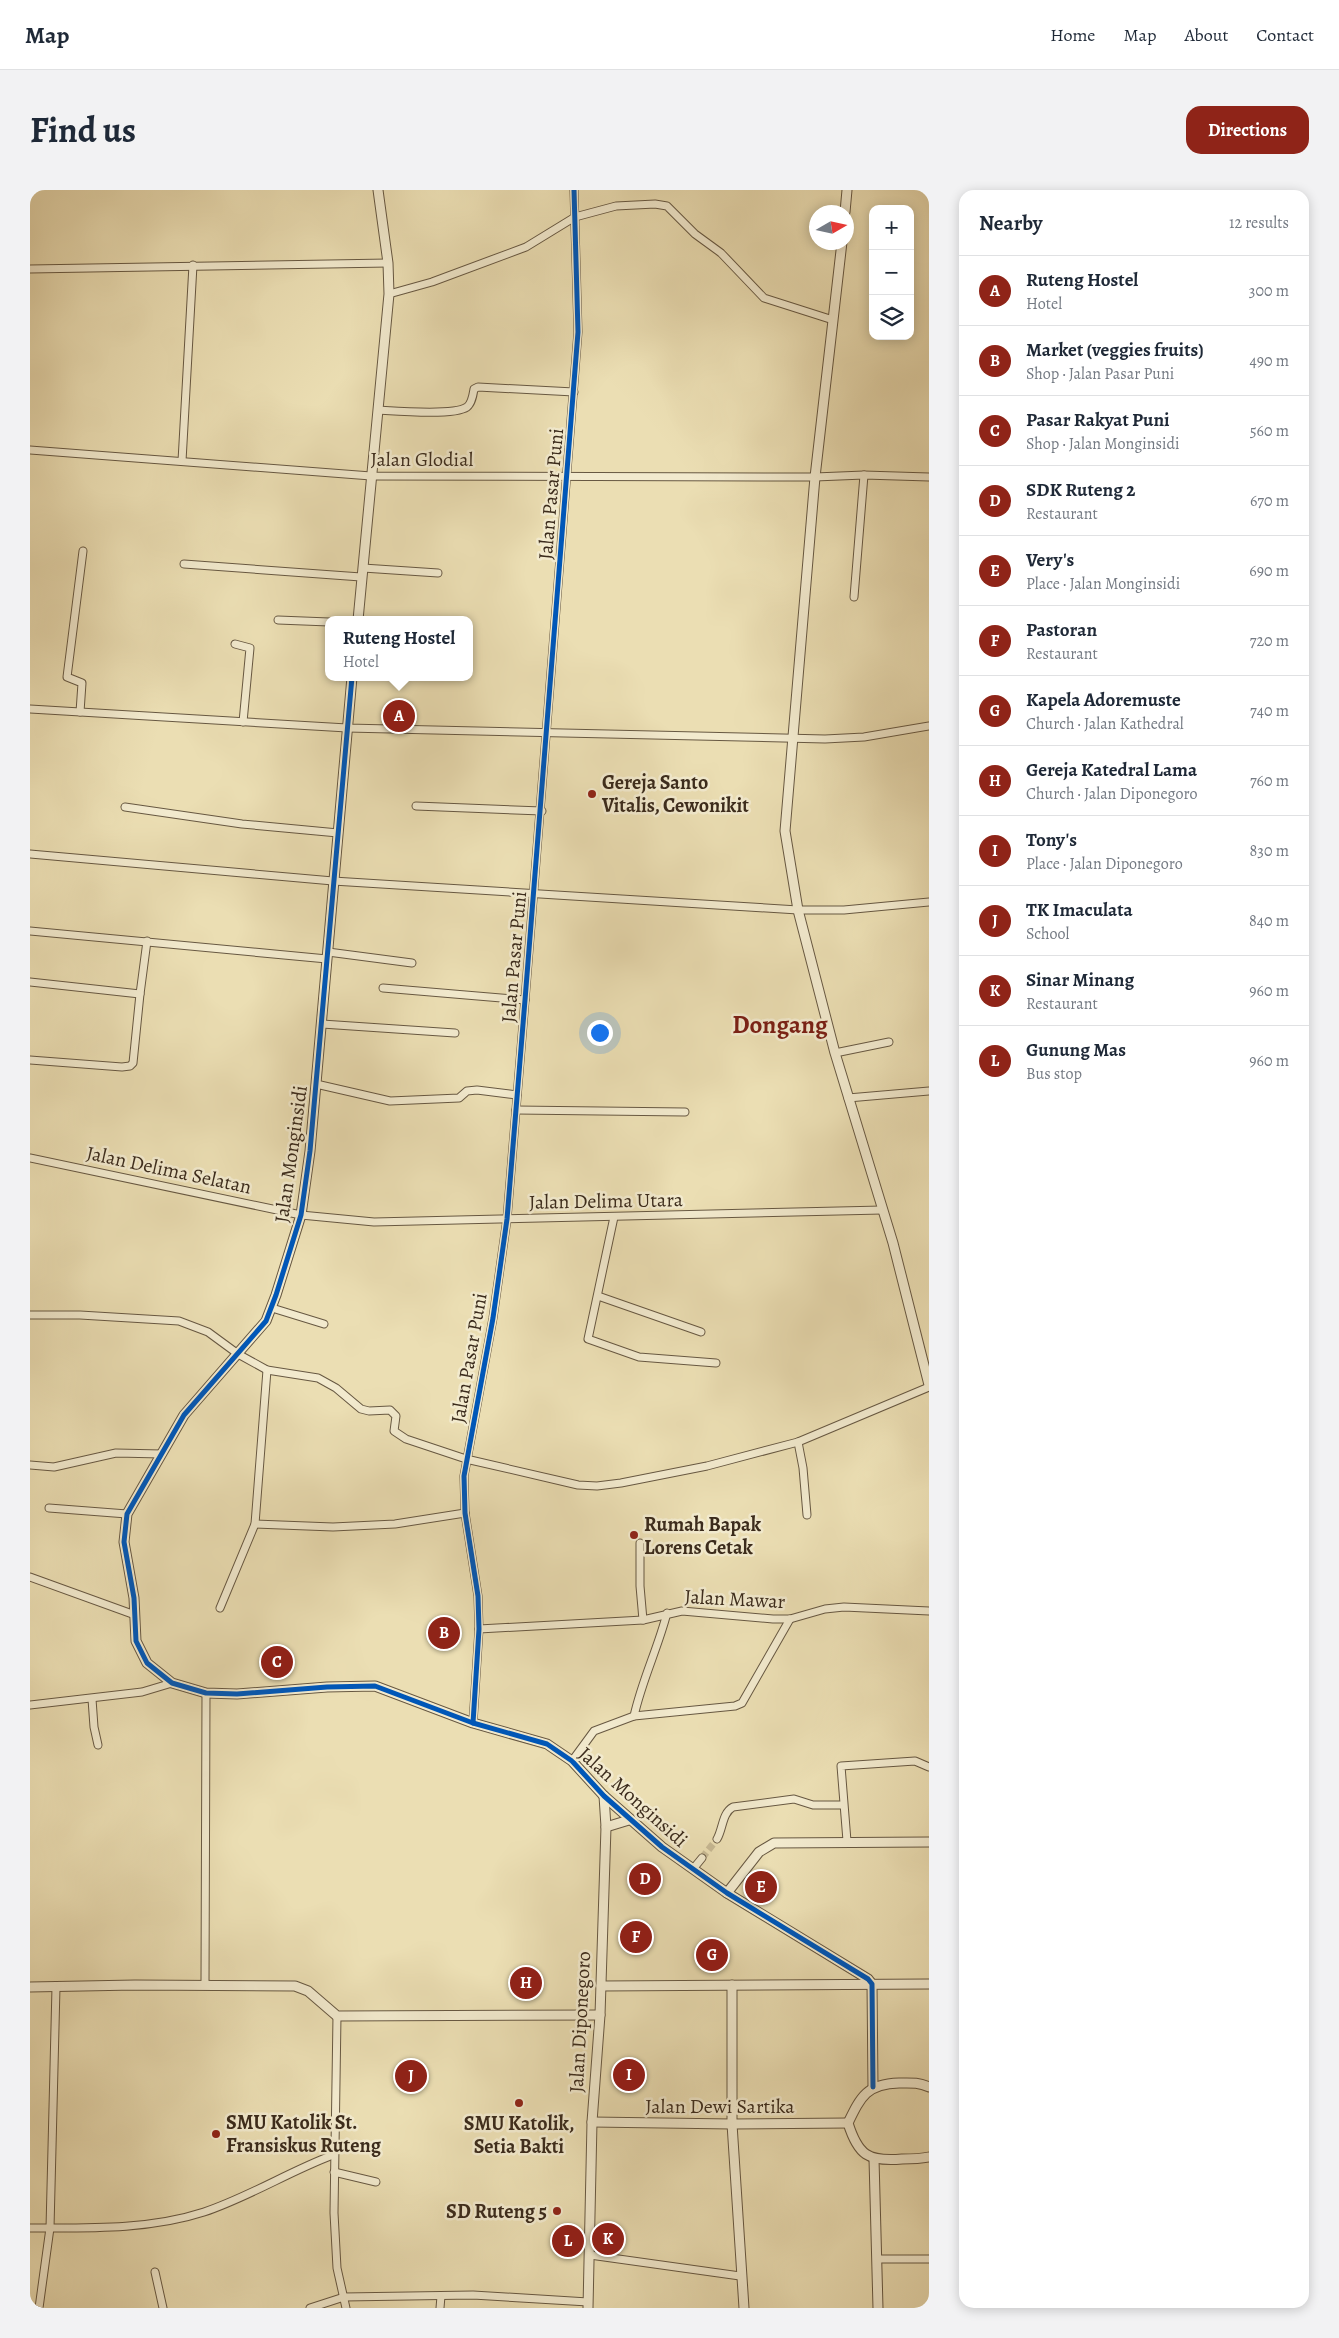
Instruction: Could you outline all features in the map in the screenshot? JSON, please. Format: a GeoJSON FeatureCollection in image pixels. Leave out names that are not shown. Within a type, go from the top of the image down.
{"type":"FeatureCollection","features":[{"type":"Feature","properties":{"kind":"street"},"geometry":{"type":"LineString","coordinates":[[358,616],[389,294],[388,263],[378,190]]}},
{"type":"Feature","properties":{"kind":"street","name":"Jalan Pasar Puni"},"geometry":{"type":"LineString","coordinates":[[473,1723],[479,1629],[478,1596],[465,1513],[466,1459],[480,1392],[507,1219],[526,1000],[569,476],[578,332],[574,190]]}},
{"type":"Feature","properties":{"kind":"street"},"geometry":{"type":"LineString","coordinates":[[846,205],[847,190]]}},
{"type":"Feature","properties":{"kind":"street"},"geometry":{"type":"LineString","coordinates":[[389,294],[432,282],[526,247],[575,217],[616,206],[655,204],[668,206],[695,234],[721,253],[764,298],[833,320]]}},
{"type":"Feature","properties":{"kind":"street"},"geometry":{"type":"LineString","coordinates":[[30,1315],[80,1315],[179,1321],[208,1332],[238,1354],[267,1370],[318,1378],[336,1388],[361,1410],[368,1412],[390,1410],[396,1416],[393,1428],[396,1434],[466,1459],[578,1485],[597,1486],[621,1483],[707,1466],[798,1442],[929,1386],[882,1210],[835,1052],[798,910],[785,831],[814,477],[841,250]]}},
{"type":"Feature","properties":{"kind":"street"},"geometry":{"type":"LineString","coordinates":[[30,269],[388,263]]}},
{"type":"Feature","properties":{"kind":"street"},"geometry":{"type":"LineString","coordinates":[[182,461],[193,266]]}},
{"type":"Feature","properties":{"kind":"street"},"geometry":{"type":"LineString","coordinates":[[378,410],[430,412],[464,408],[471,403],[474,389],[478,387],[574,392]]}},
{"type":"Feature","properties":{"kind":"street","name":"Jalan Glodial"},"geometry":{"type":"LineString","coordinates":[[30,450],[371,476],[814,477],[864,475],[929,477]]}},
{"type":"Feature","properties":{"kind":"street"},"geometry":{"type":"LineString","coordinates":[[854,597],[864,475]]}},
{"type":"Feature","properties":{"kind":"street"},"geometry":{"type":"LineString","coordinates":[[80,712],[82,683],[68,679],[67,676],[83,551]]}},
{"type":"Feature","properties":{"kind":"street"},"geometry":{"type":"LineString","coordinates":[[184,564],[362,573],[438,573]]}},
{"type":"Feature","properties":{"kind":"street"},"geometry":{"type":"LineString","coordinates":[[278,620],[325,622]]}},
{"type":"Feature","properties":{"kind":"street"},"geometry":{"type":"LineString","coordinates":[[235,644],[250,648],[243,722]]}},
{"type":"Feature","properties":{"kind":"street","name":"Jalan Monginsidi"},"geometry":{"type":"LineString","coordinates":[[352,681],[310,1151],[301,1215],[272,1308],[260,1329],[212,1381],[184,1415],[127,1514],[124,1542],[135,1615],[136,1641],[141,1653],[152,1668],[172,1683],[206,1693],[237,1694],[327,1687],[375,1686],[473,1723],[547,1744],[572,1761],[629,1820],[662,1847],[726,1892],[862,1974],[872,1984]]}},
{"type":"Feature","properties":{"kind":"street"},"geometry":{"type":"LineString","coordinates":[[30,709],[347,728],[547,734],[825,739],[864,736],[929,726]]}},
{"type":"Feature","properties":{"kind":"street"},"geometry":{"type":"LineString","coordinates":[[416,806],[542,811]]}},
{"type":"Feature","properties":{"kind":"street"},"geometry":{"type":"LineString","coordinates":[[125,807],[247,824],[338,833]]}},
{"type":"Feature","properties":{"kind":"street"},"geometry":{"type":"LineString","coordinates":[[30,854],[333,881],[798,910],[844,910],[929,902]]}},
{"type":"Feature","properties":{"kind":"street"},"geometry":{"type":"LineString","coordinates":[[30,931],[412,963]]}},
{"type":"Feature","properties":{"kind":"street"},"geometry":{"type":"LineString","coordinates":[[30,1060],[122,1067],[130,1066],[133,1063],[147,941]]}},
{"type":"Feature","properties":{"kind":"street"},"geometry":{"type":"LineString","coordinates":[[30,982],[140,994]]}},
{"type":"Feature","properties":{"kind":"street"},"geometry":{"type":"LineString","coordinates":[[383,988],[526,1000]]}},
{"type":"Feature","properties":{"kind":"street"},"geometry":{"type":"LineString","coordinates":[[322,1024],[454,1033]]}},
{"type":"Feature","properties":{"kind":"street"},"geometry":{"type":"LineString","coordinates":[[835,1052],[889,1042]]}},
{"type":"Feature","properties":{"kind":"street"},"geometry":{"type":"LineString","coordinates":[[316,1084],[390,1101],[459,1098],[467,1091],[477,1090],[517,1095]]}},
{"type":"Feature","properties":{"kind":"street"},"geometry":{"type":"LineString","coordinates":[[848,1098],[929,1091]]}},
{"type":"Feature","properties":{"kind":"street"},"geometry":{"type":"LineString","coordinates":[[516,1110],[685,1112]]}},
{"type":"Feature","properties":{"kind":"street","name":"Jalan Delima Selatan"},"geometry":{"type":"LineString","coordinates":[[30,1158],[301,1215]]}},
{"type":"Feature","properties":{"kind":"street","name":"Jalan Delima Utara"},"geometry":{"type":"LineString","coordinates":[[301,1215],[374,1222],[882,1210]]}},
{"type":"Feature","properties":{"kind":"street"},"geometry":{"type":"LineString","coordinates":[[614,1217],[589,1339],[639,1357],[716,1364]]}},
{"type":"Feature","properties":{"kind":"street"},"geometry":{"type":"LineString","coordinates":[[598,1296],[701,1332]]}},
{"type":"Feature","properties":{"kind":"street"},"geometry":{"type":"LineString","coordinates":[[272,1308],[324,1324]]}},
{"type":"Feature","properties":{"kind":"street"},"geometry":{"type":"LineString","coordinates":[[220,1608],[255,1524],[267,1370]]}},
{"type":"Feature","properties":{"kind":"street"},"geometry":{"type":"LineString","coordinates":[[798,1442],[803,1468],[807,1515]]}},
{"type":"Feature","properties":{"kind":"street"},"geometry":{"type":"LineString","coordinates":[[30,1465],[58,1466],[116,1453],[162,1454]]}},
{"type":"Feature","properties":{"kind":"street"},"geometry":{"type":"LineString","coordinates":[[49,1508],[127,1514]]}},
{"type":"Feature","properties":{"kind":"street"},"geometry":{"type":"LineString","coordinates":[[255,1524],[333,1527],[395,1524],[465,1513]]}},
{"type":"Feature","properties":{"kind":"street"},"geometry":{"type":"LineString","coordinates":[[640,1543],[640,1586],[643,1620]]}},
{"type":"Feature","properties":{"kind":"street"},"geometry":{"type":"LineString","coordinates":[[30,1577],[135,1615]]}},
{"type":"Feature","properties":{"kind":"street","name":"Jalan Mawar"},"geometry":{"type":"LineString","coordinates":[[479,1629],[643,1620],[667,1613],[682,1612],[790,1619],[825,1609],[844,1607],[929,1611]]}},
{"type":"Feature","properties":{"kind":"street"},"geometry":{"type":"LineString","coordinates":[[634,1716],[640,1688],[660,1641],[667,1613]]}},
{"type":"Feature","properties":{"kind":"street"},"geometry":{"type":"LineString","coordinates":[[572,1761],[594,1731],[634,1716],[738,1705],[744,1701],[790,1619]]}},
{"type":"Feature","properties":{"kind":"street"},"geometry":{"type":"LineString","coordinates":[[30,1705],[142,1692],[172,1683]]}},
{"type":"Feature","properties":{"kind":"street"},"geometry":{"type":"LineString","coordinates":[[205,1985],[206,1693]]}},
{"type":"Feature","properties":{"kind":"street"},"geometry":{"type":"LineString","coordinates":[[92,1699],[94,1727],[98,1746]]}},
{"type":"Feature","properties":{"kind":"street"},"geometry":{"type":"LineString","coordinates":[[847,1842],[841,1766],[915,1761],[929,1767]]}},
{"type":"Feature","properties":{"kind":"street","name":"Jalan Diponegoro"},"geometry":{"type":"LineString","coordinates":[[588,2305],[592,2122],[600,2015],[606,1827],[604,1796]]}},
{"type":"Feature","properties":{"kind":"street"},"geometry":{"type":"LineString","coordinates":[[717,1839],[722,1832],[726,1813],[733,1807],[794,1799],[813,1805],[843,1805]]}},
{"type":"Feature","properties":{"kind":"street"},"geometry":{"type":"LineString","coordinates":[[606,1827],[629,1820]]}},
{"type":"Feature","properties":{"kind":"street"},"geometry":{"type":"LineString","coordinates":[[726,1892],[759,1852],[768,1844],[780,1842],[929,1842]]}},
{"type":"Feature","properties":{"kind":"street"},"geometry":{"type":"LineString","coordinates":[[693,1869],[702,1858]]}},
{"type":"Feature","properties":{"kind":"street"},"geometry":{"type":"LineString","coordinates":[[872,1984],[873,2087]]}},
{"type":"Feature","properties":{"kind":"street"},"geometry":{"type":"LineString","coordinates":[[601,1986],[929,1984]]}},
{"type":"Feature","properties":{"kind":"street"},"geometry":{"type":"LineString","coordinates":[[732,1985],[732,2124],[740,2276],[744,2308]]}},
{"type":"Feature","properties":{"kind":"street"},"geometry":{"type":"LineString","coordinates":[[39,2308],[50,2228],[56,1986]]}},
{"type":"Feature","properties":{"kind":"street"},"geometry":{"type":"LineString","coordinates":[[30,1987],[295,1986],[308,1991],[337,2016],[600,2015]]}},
{"type":"Feature","properties":{"kind":"street"},"geometry":{"type":"LineString","coordinates":[[337,2016],[333,2155],[336,2258],[346,2308]]}},
{"type":"Feature","properties":{"kind":"street"},"geometry":{"type":"LineString","coordinates":[[929,2087],[919,2083],[885,2084],[873,2087],[858,2102],[848,2123],[854,2140],[863,2153],[874,2160],[886,2161],[929,2157]]}},
{"type":"Feature","properties":{"kind":"street","name":"Jalan Dewi Sartika"},"geometry":{"type":"LineString","coordinates":[[592,2122],[848,2123]]}},
{"type":"Feature","properties":{"kind":"street"},"geometry":{"type":"LineString","coordinates":[[30,2228],[153,2223],[183,2218],[215,2208],[333,2155]]}},
{"type":"Feature","properties":{"kind":"street"},"geometry":{"type":"LineString","coordinates":[[874,2160],[878,2308]]}},
{"type":"Feature","properties":{"kind":"street"},"geometry":{"type":"LineString","coordinates":[[334,2172],[376,2182]]}},
{"type":"Feature","properties":{"kind":"street"},"geometry":{"type":"LineString","coordinates":[[590,2254],[740,2276]]}},
{"type":"Feature","properties":{"kind":"street"},"geometry":{"type":"LineString","coordinates":[[877,2259],[929,2260]]}},
{"type":"Feature","properties":{"kind":"street"},"geometry":{"type":"LineString","coordinates":[[155,2272],[163,2308]]}},
{"type":"Feature","properties":{"kind":"street"},"geometry":{"type":"LineString","coordinates":[[310,2308],[344,2297],[473,2295],[588,2305]]}},
{"type":"Feature","properties":{"kind":"street"},"geometry":{"type":"LineString","coordinates":[[440,2308],[441,2296]]}},
{"type":"Feature","properties":{"kind":"tunnel"},"geometry":{"type":"LineString","coordinates":[[702,1858],[717,1839]]}},
{"type":"Feature","properties":{"kind":"cycle path"},"geometry":{"type":"LineString","coordinates":[[473,1723],[479,1629],[478,1596],[465,1513],[464,1476],[493,1318],[507,1219],[578,332],[574,190]]}},
{"type":"Feature","properties":{"kind":"cycle path"},"geometry":{"type":"LineString","coordinates":[[352,681],[310,1151],[301,1215],[266,1321],[184,1415],[127,1514],[124,1542],[134,1598],[136,1641],[147,1663],[172,1683],[206,1693],[237,1694],[327,1687],[375,1686],[473,1723],[547,1744],[572,1761],[604,1796],[662,1847],[727,1893],[868,1979],[872,1984],[873,2087]]}},
{"type":"Feature","properties":{"kind":"place","name":"Ruteng Hostel"},"geometry":{"type":"Point","coordinates":[399,716]}},
{"type":"Feature","properties":{"kind":"place","name":"Gereja Santo Vitalis, Cewonikit"},"geometry":{"type":"Point","coordinates":[592,794]}},
{"type":"Feature","properties":{"kind":"place","name":"Rumah Bapak Lorens Cetak"},"geometry":{"type":"Point","coordinates":[634,1535]}},
{"type":"Feature","properties":{"kind":"place","name":"Market (veggies fruits)"},"geometry":{"type":"Point","coordinates":[444,1633]}},
{"type":"Feature","properties":{"kind":"place","name":"Pasar Rakyat Puni"},"geometry":{"type":"Point","coordinates":[277,1662]}},
{"type":"Feature","properties":{"kind":"place","name":"SDK Ruteng 2"},"geometry":{"type":"Point","coordinates":[645,1879]}},
{"type":"Feature","properties":{"kind":"place","name":"Very's"},"geometry":{"type":"Point","coordinates":[761,1887]}},
{"type":"Feature","properties":{"kind":"place","name":"Pastoran"},"geometry":{"type":"Point","coordinates":[636,1937]}},
{"type":"Feature","properties":{"kind":"place","name":"Kapela Adoremuste"},"geometry":{"type":"Point","coordinates":[712,1955]}},
{"type":"Feature","properties":{"kind":"place","name":"Gereja Katedral Lama"},"geometry":{"type":"Point","coordinates":[526,1983]}},
{"type":"Feature","properties":{"kind":"place","name":"Tony's"},"geometry":{"type":"Point","coordinates":[629,2075]}},
{"type":"Feature","properties":{"kind":"place","name":"TK Imaculata"},"geometry":{"type":"Point","coordinates":[411,2076]}},
{"type":"Feature","properties":{"kind":"place","name":"SMU Katolik, Setia Bakti"},"geometry":{"type":"Point","coordinates":[519,2103]}},
{"type":"Feature","properties":{"kind":"place","name":"SMU Katolik St. Fransiskus Ruteng"},"geometry":{"type":"Point","coordinates":[216,2134]}},
{"type":"Feature","properties":{"kind":"place","name":"SD Ruteng 5"},"geometry":{"type":"Point","coordinates":[557,2211]}},
{"type":"Feature","properties":{"kind":"place","name":"Sinar Minang"},"geometry":{"type":"Point","coordinates":[608,2239]}},
{"type":"Feature","properties":{"kind":"place","name":"Gunung Mas"},"geometry":{"type":"Point","coordinates":[568,2241]}},
{"type":"Feature","properties":{"kind":"district","name":"Dongang"},"geometry":{"type":"Point","coordinates":[780,1025]}}]}
